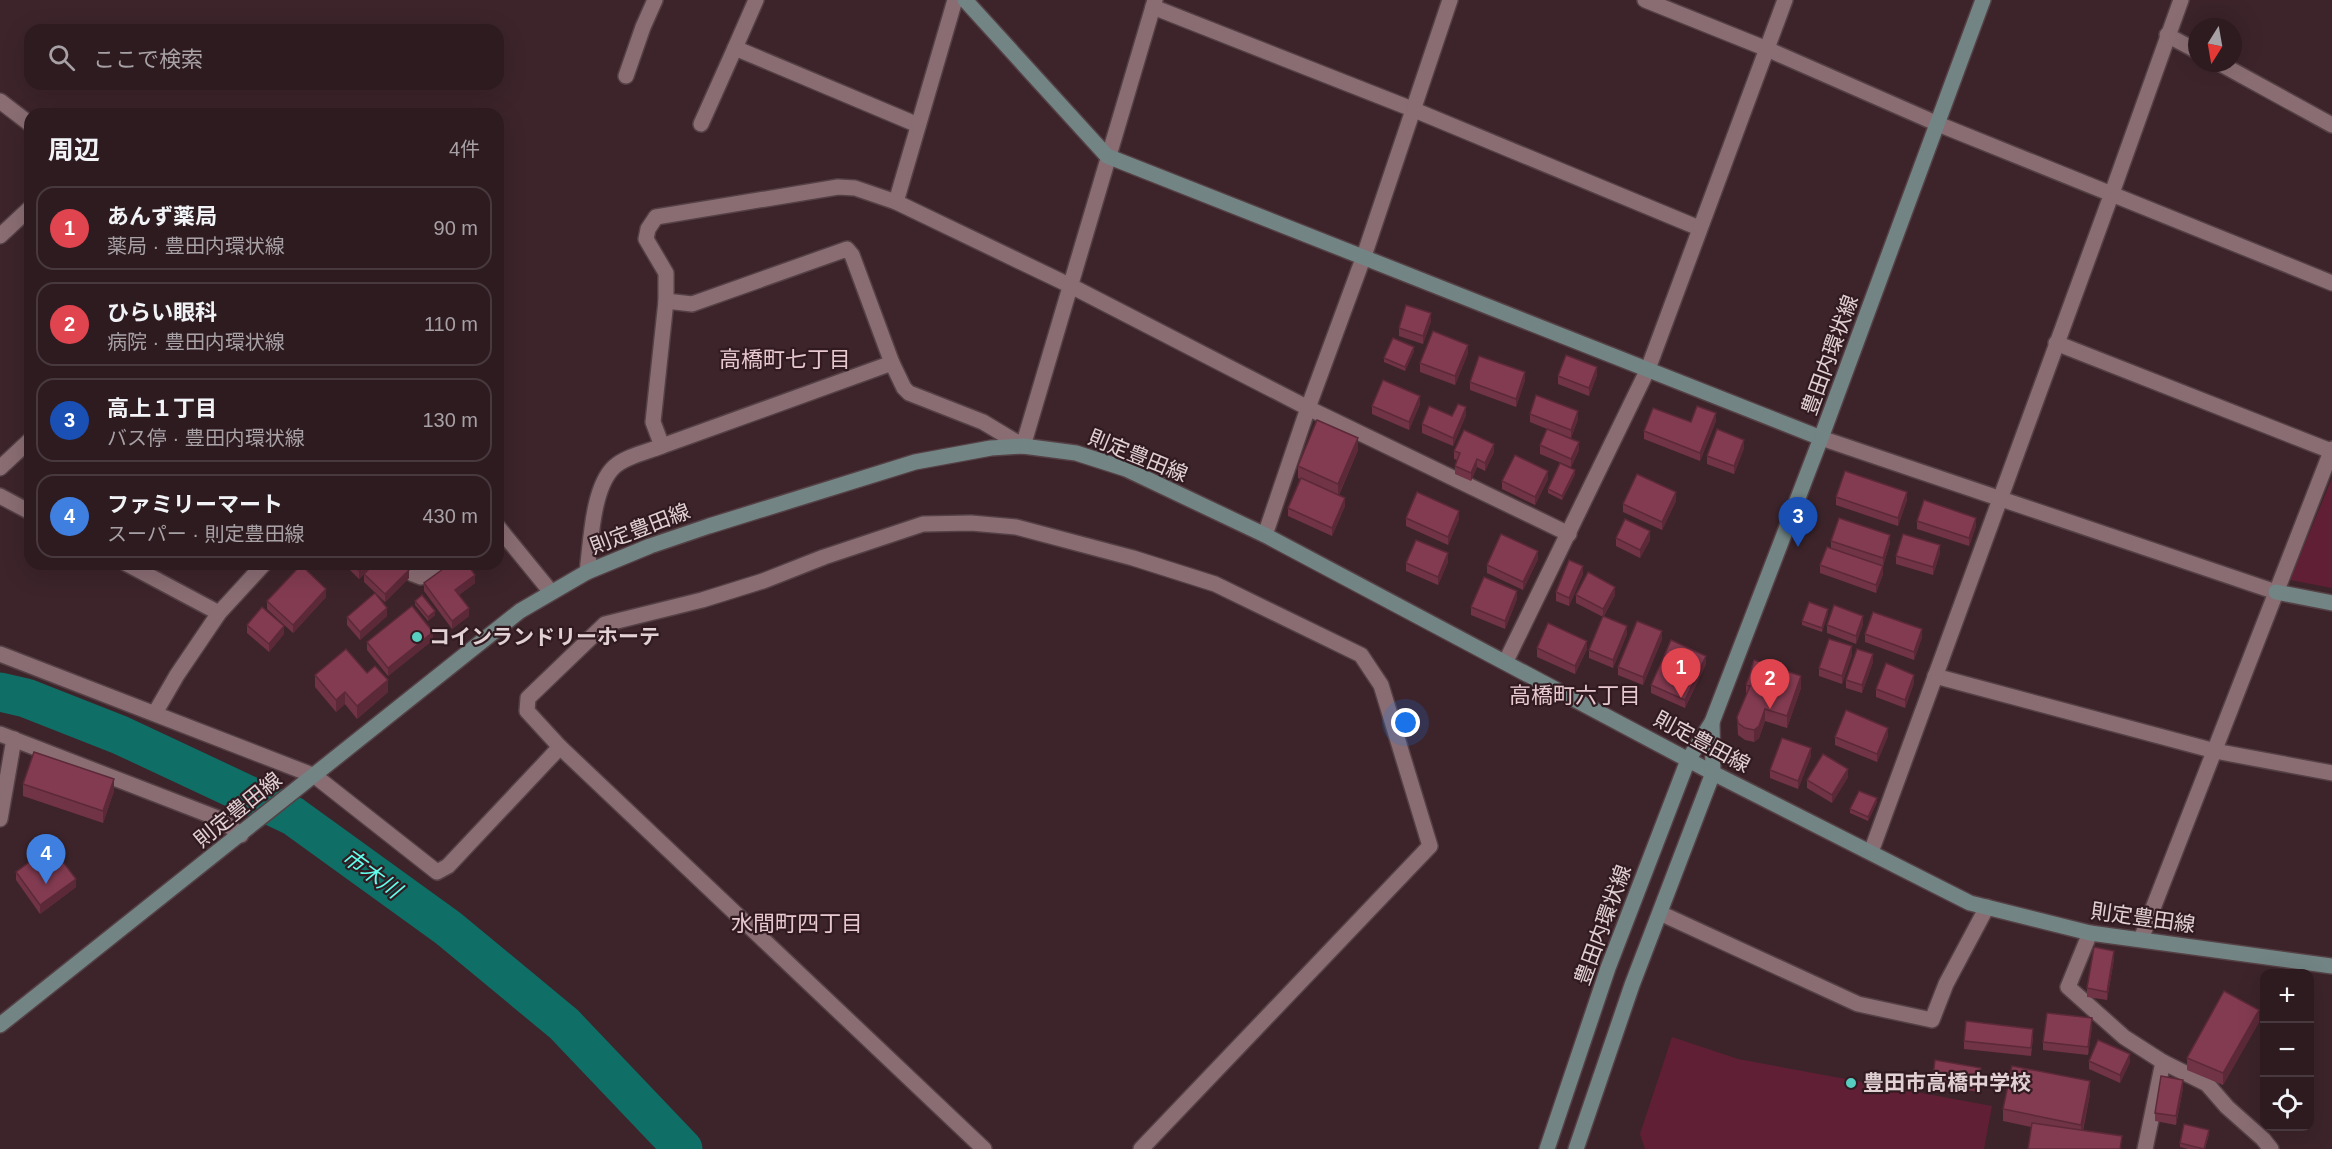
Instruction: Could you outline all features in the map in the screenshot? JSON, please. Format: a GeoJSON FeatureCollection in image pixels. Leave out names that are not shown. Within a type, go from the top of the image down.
{"type":"FeatureCollection","features":[{"type":"Feature","properties":{"kind":"street"},"geometry":{"type":"LineString","coordinates":[[626,76],[655,0]]}},
{"type":"Feature","properties":{"kind":"street"},"geometry":{"type":"LineString","coordinates":[[701,124],[756,0]]}},
{"type":"Feature","properties":{"kind":"street"},"geometry":{"type":"LineString","coordinates":[[896,202],[955,0]]}},
{"type":"Feature","properties":{"kind":"street"},"geometry":{"type":"LineString","coordinates":[[965,0],[1107,156],[1821,438],[2276,592],[2332,603]]}},
{"type":"Feature","properties":{"kind":"street"},"geometry":{"type":"LineString","coordinates":[[1265,535],[1308,408],[1364,256],[1450,0]]}},
{"type":"Feature","properties":{"kind":"street"},"geometry":{"type":"LineString","coordinates":[[1645,0],[1767,49],[1938,123],[2332,283]]}},
{"type":"Feature","properties":{"kind":"street"},"geometry":{"type":"LineString","coordinates":[[1506,661],[1648,369],[1785,0]]}},
{"type":"Feature","properties":{"kind":"street","name":"豊田内環状線"},"geometry":{"type":"LineString","coordinates":[[1547,1149],[1608,969],[1688,760],[1712,722],[1821,438],[1983,0]]}},
{"type":"Feature","properties":{"kind":"street"},"geometry":{"type":"LineString","coordinates":[[1871,852],[2181,0]]}},
{"type":"Feature","properties":{"kind":"street"},"geometry":{"type":"LineString","coordinates":[[666,302],[692,304],[847,249],[852,255],[892,363],[904,388],[909,393],[983,422],[1023,446],[1107,156],[1154,4],[1699,228]]}},
{"type":"Feature","properties":{"kind":"street"},"geometry":{"type":"LineString","coordinates":[[2167,35],[2188,46]]}},
{"type":"Feature","properties":{"kind":"street"},"geometry":{"type":"LineString","coordinates":[[735,48],[918,125]]}},
{"type":"Feature","properties":{"kind":"street"},"geometry":{"type":"LineString","coordinates":[[2235,72],[2332,125]]}},
{"type":"Feature","properties":{"kind":"street"},"geometry":{"type":"LineString","coordinates":[[0,101],[24,119]]}},
{"type":"Feature","properties":{"kind":"street"},"geometry":{"type":"LineString","coordinates":[[662,446],[653,422],[666,302],[666,273],[646,238],[648,229],[656,217],[838,187],[855,188],[896,202],[1071,286],[1308,408],[1569,534]]}},
{"type":"Feature","properties":{"kind":"street"},"geometry":{"type":"LineString","coordinates":[[0,236],[24,214]]}},
{"type":"Feature","properties":{"kind":"street"},"geometry":{"type":"LineString","coordinates":[[2056,343],[2331,450],[2141,939]]}},
{"type":"Feature","properties":{"kind":"street"},"geometry":{"type":"LineString","coordinates":[[587,572],[597,503],[607,477],[614,467],[662,446],[892,363]]}},
{"type":"Feature","properties":{"kind":"street"},"geometry":{"type":"LineString","coordinates":[[0,468],[24,446]]}},
{"type":"Feature","properties":{"kind":"street","name":"則定豊田線"},"geometry":{"type":"LineString","coordinates":[[0,1025],[520,612],[551,592],[587,572],[709,526],[915,462],[991,448],[1023,446],[1076,453],[1126,469],[1265,535],[1506,661],[1688,760],[1970,903],[2090,933],[2332,966]]}},
{"type":"Feature","properties":{"kind":"street"},"geometry":{"type":"LineString","coordinates":[[0,496],[24,509]]}},
{"type":"Feature","properties":{"kind":"street"},"geometry":{"type":"LineString","coordinates":[[984,1149],[560,747],[527,711],[528,698],[606,624],[702,600],[763,581],[824,557],[923,524],[971,523],[1016,527],[1133,558],[1215,584],[1361,655],[1382,685],[1430,846],[1141,1149]]}},
{"type":"Feature","properties":{"kind":"street"},"geometry":{"type":"LineString","coordinates":[[504,534],[551,592]]}},
{"type":"Feature","properties":{"kind":"street"},"geometry":{"type":"LineString","coordinates":[[138,570],[219,613]]}},
{"type":"Feature","properties":{"kind":"street"},"geometry":{"type":"LineString","coordinates":[[155,714],[177,675],[219,613],[258,570]]}},
{"type":"Feature","properties":{"kind":"street"},"geometry":{"type":"LineString","coordinates":[[409,570],[421,577],[432,570]]}},
{"type":"Feature","properties":{"kind":"street"},"geometry":{"type":"LineString","coordinates":[[0,654],[315,776],[437,872],[448,866],[560,747]]}},
{"type":"Feature","properties":{"kind":"street"},"geometry":{"type":"LineString","coordinates":[[1935,676],[2215,751],[2332,773]]}},
{"type":"Feature","properties":{"kind":"street","name":"豊田内環状線"},"geometry":{"type":"LineString","coordinates":[[1576,1149],[1632,985],[1713,773],[1712,722]]}},
{"type":"Feature","properties":{"kind":"street"},"geometry":{"type":"LineString","coordinates":[[0,819],[7,736],[220,819],[241,835]]}},
{"type":"Feature","properties":{"kind":"street"},"geometry":{"type":"LineString","coordinates":[[1660,913],[1858,1004],[1932,1020],[1946,984],[1987,907]]}},
{"type":"Feature","properties":{"kind":"street"},"geometry":{"type":"LineString","coordinates":[[2090,933],[2068,987],[2115,1031],[2163,1062],[2207,1084],[2227,1107],[2271,1149]]}},
{"type":"Feature","properties":{"kind":"street"},"geometry":{"type":"LineString","coordinates":[[2145,1149],[2163,1062]]}},
{"type":"Feature","properties":{"kind":"shaded area"},"geometry":{"type":"Polygon","coordinates":[[[2332,478],[2332,588],[2290,580],[2332,478]]]}},
{"type":"Feature","properties":{"kind":"shaded area"},"geometry":{"type":"Polygon","coordinates":[[[1672,1037],[1738,1059],[1992,1106],[1984,1149],[1645,1149],[1640,1134],[1672,1037]]]}},
{"type":"Feature","properties":{"kind":"building"},"geometry":{"type":"Polygon","coordinates":[[[1406,305],[1431,313],[1423,336],[1399,328],[1406,305]]]}},
{"type":"Feature","properties":{"kind":"building"},"geometry":{"type":"Polygon","coordinates":[[[1433,331],[1468,345],[1455,376],[1420,363],[1433,331]]]}},
{"type":"Feature","properties":{"kind":"building"},"geometry":{"type":"Polygon","coordinates":[[[1393,338],[1414,347],[1405,367],[1384,358],[1393,338]]]}},
{"type":"Feature","properties":{"kind":"building"},"geometry":{"type":"Polygon","coordinates":[[[1566,355],[1597,367],[1589,388],[1558,376],[1566,355]]]}},
{"type":"Feature","properties":{"kind":"building"},"geometry":{"type":"Polygon","coordinates":[[[1479,356],[1525,372],[1516,399],[1470,382],[1479,356]]]}},
{"type":"Feature","properties":{"kind":"building"},"geometry":{"type":"Polygon","coordinates":[[[1383,380],[1420,396],[1409,422],[1372,406],[1383,380]]]}},
{"type":"Feature","properties":{"kind":"building"},"geometry":{"type":"Polygon","coordinates":[[[1536,395],[1578,411],[1571,430],[1530,414],[1536,395]]]}},
{"type":"Feature","properties":{"kind":"building"},"geometry":{"type":"Polygon","coordinates":[[[1458,404],[1466,407],[1453,438],[1422,424],[1429,406],[1452,416],[1458,404]]]}},
{"type":"Feature","properties":{"kind":"building"},"geometry":{"type":"Polygon","coordinates":[[[1697,406],[1716,413],[1700,453],[1644,431],[1653,408],[1691,422],[1697,406]]]}},
{"type":"Feature","properties":{"kind":"building"},"geometry":{"type":"Polygon","coordinates":[[[1317,420],[1358,438],[1338,484],[1298,466],[1317,420]]]}},
{"type":"Feature","properties":{"kind":"building"},"geometry":{"type":"Polygon","coordinates":[[[1547,429],[1579,442],[1571,459],[1540,445],[1547,429]]]}},
{"type":"Feature","properties":{"kind":"building"},"geometry":{"type":"Polygon","coordinates":[[[1717,429],[1744,440],[1734,466],[1707,456],[1717,429]]]}},
{"type":"Feature","properties":{"kind":"building"},"geometry":{"type":"Polygon","coordinates":[[[1464,430],[1494,444],[1485,463],[1477,459],[1471,473],[1455,466],[1460,453],[1454,451],[1464,430]]]}},
{"type":"Feature","properties":{"kind":"building"},"geometry":{"type":"Polygon","coordinates":[[[1515,455],[1548,471],[1535,497],[1502,481],[1515,455]]]}},
{"type":"Feature","properties":{"kind":"building"},"geometry":{"type":"Polygon","coordinates":[[[1560,463],[1575,470],[1562,496],[1548,489],[1560,463]]]}},
{"type":"Feature","properties":{"kind":"building"},"geometry":{"type":"Polygon","coordinates":[[[1845,471],[1907,492],[1898,518],[1836,497],[1845,471]]]}},
{"type":"Feature","properties":{"kind":"building"},"geometry":{"type":"Polygon","coordinates":[[[1637,474],[1676,492],[1662,522],[1623,504],[1637,474]]]}},
{"type":"Feature","properties":{"kind":"building"},"geometry":{"type":"Polygon","coordinates":[[[1301,478],[1345,498],[1332,528],[1288,508],[1301,478]]]}},
{"type":"Feature","properties":{"kind":"building"},"geometry":{"type":"Polygon","coordinates":[[[1417,492],[1459,511],[1448,537],[1406,518],[1417,492]]]}},
{"type":"Feature","properties":{"kind":"building"},"geometry":{"type":"Polygon","coordinates":[[[1924,500],[1976,518],[1969,538],[1917,521],[1924,500]]]}},
{"type":"Feature","properties":{"kind":"building"},"geometry":{"type":"Polygon","coordinates":[[[1839,518],[1890,535],[1883,558],[1831,541],[1839,518]]]}},
{"type":"Feature","properties":{"kind":"building"},"geometry":{"type":"Polygon","coordinates":[[[1625,519],[1650,531],[1640,550],[1616,538],[1625,519]]]}},
{"type":"Feature","properties":{"kind":"building"},"geometry":{"type":"Polygon","coordinates":[[[1501,534],[1538,551],[1523,582],[1487,565],[1501,534]]]}},
{"type":"Feature","properties":{"kind":"building"},"geometry":{"type":"Polygon","coordinates":[[[1903,534],[1940,545],[1933,567],[1896,556],[1903,534]]]}},
{"type":"Feature","properties":{"kind":"building"},"geometry":{"type":"Polygon","coordinates":[[[1416,540],[1448,553],[1438,577],[1406,563],[1416,540]]]}},
{"type":"Feature","properties":{"kind":"building"},"geometry":{"type":"Polygon","coordinates":[[[1827,547],[1883,566],[1876,585],[1820,565],[1827,547]]]}},
{"type":"Feature","properties":{"kind":"building"},"geometry":{"type":"Polygon","coordinates":[[[1569,560],[1583,566],[1569,598],[1556,592],[1569,560]]]}},
{"type":"Feature","properties":{"kind":"building"},"geometry":{"type":"Polygon","coordinates":[[[296,570],[306,570],[326,589],[293,625],[267,601],[296,570]]]}},
{"type":"Feature","properties":{"kind":"building"},"geometry":{"type":"Polygon","coordinates":[[[368,570],[409,570],[385,594],[364,574],[368,570]]]}},
{"type":"Feature","properties":{"kind":"building"},"geometry":{"type":"Polygon","coordinates":[[[442,570],[471,570],[475,575],[455,590],[469,608],[452,621],[424,583],[442,570]]]}},
{"type":"Feature","properties":{"kind":"building"},"geometry":{"type":"Polygon","coordinates":[[[1588,572],[1615,587],[1603,609],[1576,595],[1588,572]]]}},
{"type":"Feature","properties":{"kind":"building"},"geometry":{"type":"Polygon","coordinates":[[[1484,577],[1517,591],[1505,621],[1471,607],[1484,577]]]}},
{"type":"Feature","properties":{"kind":"building"},"geometry":{"type":"Polygon","coordinates":[[[375,593],[387,608],[360,632],[347,617],[375,593]]]}},
{"type":"Feature","properties":{"kind":"building"},"geometry":{"type":"Polygon","coordinates":[[[422,595],[435,611],[428,617],[415,601],[422,595]]]}},
{"type":"Feature","properties":{"kind":"building"},"geometry":{"type":"Polygon","coordinates":[[[1809,602],[1828,609],[1822,628],[1802,621],[1809,602]]]}},
{"type":"Feature","properties":{"kind":"building"},"geometry":{"type":"Polygon","coordinates":[[[1834,605],[1863,616],[1856,636],[1827,625],[1834,605]]]}},
{"type":"Feature","properties":{"kind":"building"},"geometry":{"type":"Polygon","coordinates":[[[412,606],[433,632],[388,668],[367,642],[412,606]]]}},
{"type":"Feature","properties":{"kind":"building"},"geometry":{"type":"Polygon","coordinates":[[[262,607],[284,626],[269,644],[247,625],[262,607]]]}},
{"type":"Feature","properties":{"kind":"building"},"geometry":{"type":"Polygon","coordinates":[[[1873,612],[1922,629],[1914,652],[1865,634],[1873,612]]]}},
{"type":"Feature","properties":{"kind":"building"},"geometry":{"type":"Polygon","coordinates":[[[1603,616],[1627,626],[1613,660],[1589,650],[1603,616]]]}},
{"type":"Feature","properties":{"kind":"building"},"geometry":{"type":"Polygon","coordinates":[[[1637,621],[1662,631],[1643,677],[1618,667],[1637,621]]]}},
{"type":"Feature","properties":{"kind":"building"},"geometry":{"type":"Polygon","coordinates":[[[1548,623],[1587,641],[1575,666],[1537,648],[1548,623]]]}},
{"type":"Feature","properties":{"kind":"building"},"geometry":{"type":"Polygon","coordinates":[[[1829,639],[1852,646],[1842,676],[1819,668],[1829,639]]]}},
{"type":"Feature","properties":{"kind":"building"},"geometry":{"type":"Polygon","coordinates":[[[1671,640],[1706,656],[1685,700],[1651,685],[1671,640]]]}},
{"type":"Feature","properties":{"kind":"building"},"geometry":{"type":"Polygon","coordinates":[[[346,649],[367,673],[375,666],[388,680],[357,706],[345,692],[336,700],[315,675],[346,649]]]}},
{"type":"Feature","properties":{"kind":"building"},"geometry":{"type":"Polygon","coordinates":[[[1857,649],[1873,654],[1862,685],[1846,680],[1857,649]]]}},
{"type":"Feature","properties":{"kind":"building"},"geometry":{"type":"Polygon","coordinates":[[[1754,660],[1801,676],[1787,716],[1765,709],[1759,726],[1754,730],[1738,723],[1737,717],[1750,686],[1746,685],[1754,660]]]}},
{"type":"Feature","properties":{"kind":"building"},"geometry":{"type":"Polygon","coordinates":[[[1886,663],[1914,675],[1905,700],[1876,689],[1886,663]]]}},
{"type":"Feature","properties":{"kind":"building"},"geometry":{"type":"Polygon","coordinates":[[[1846,710],[1888,728],[1877,754],[1835,737],[1846,710]]]}},
{"type":"Feature","properties":{"kind":"building"},"geometry":{"type":"Polygon","coordinates":[[[1782,738],[1811,748],[1798,781],[1770,770],[1782,738]]]}},
{"type":"Feature","properties":{"kind":"building"},"geometry":{"type":"Polygon","coordinates":[[[34,752],[114,779],[103,811],[23,784],[34,752]]]}},
{"type":"Feature","properties":{"kind":"building"},"geometry":{"type":"Polygon","coordinates":[[[1823,754],[1848,769],[1832,795],[1807,780],[1823,754]]]}},
{"type":"Feature","properties":{"kind":"building"},"geometry":{"type":"Polygon","coordinates":[[[1859,791],[1877,798],[1868,817],[1850,809],[1859,791]]]}},
{"type":"Feature","properties":{"kind":"building"},"geometry":{"type":"Polygon","coordinates":[[[51,846],[76,879],[40,905],[16,872],[51,846]]]}},
{"type":"Feature","properties":{"kind":"building"},"geometry":{"type":"Polygon","coordinates":[[[2094,947],[2114,951],[2107,992],[2087,988],[2094,947]]]}},
{"type":"Feature","properties":{"kind":"building"},"geometry":{"type":"Polygon","coordinates":[[[2224,991],[2259,1010],[2223,1073],[2187,1058],[2224,991]]]}},
{"type":"Feature","properties":{"kind":"building"},"geometry":{"type":"Polygon","coordinates":[[[2047,1013],[2092,1018],[2088,1047],[2043,1042],[2047,1013]]]}},
{"type":"Feature","properties":{"kind":"building"},"geometry":{"type":"Polygon","coordinates":[[[1966,1021],[2033,1029],[2031,1048],[1964,1041],[1966,1021]]]}},
{"type":"Feature","properties":{"kind":"building"},"geometry":{"type":"Polygon","coordinates":[[[2098,1040],[2130,1054],[2120,1075],[2089,1061],[2098,1040]]]}},
{"type":"Feature","properties":{"kind":"building"},"geometry":{"type":"Polygon","coordinates":[[[1935,1060],[1981,1068],[1978,1084],[1933,1076],[1935,1060]]]}},
{"type":"Feature","properties":{"kind":"building"},"geometry":{"type":"Polygon","coordinates":[[[2012,1066],[2090,1081],[2081,1125],[2003,1109],[2012,1066]]]}},
{"type":"Feature","properties":{"kind":"building"},"geometry":{"type":"Polygon","coordinates":[[[2161,1076],[2183,1080],[2176,1116],[2155,1113],[2161,1076]]]}},
{"type":"Feature","properties":{"kind":"building"},"geometry":{"type":"Polygon","coordinates":[[[2032,1123],[2122,1136],[2120,1149],[2028,1149],[2032,1123]]]}},
{"type":"Feature","properties":{"kind":"building"},"geometry":{"type":"Polygon","coordinates":[[[2184,1124],[2209,1130],[2204,1149],[2180,1143],[2184,1124]]]}},
{"type":"Feature","properties":{"kind":"waterway","name":"市木川"},"geometry":{"type":"LineString","coordinates":[[0,692],[26,698],[120,735],[293,816],[448,928],[564,1024],[683,1149]]}},
{"type":"Feature","properties":{"kind":"place","name":"高上１丁目"},"geometry":{"type":"Point","coordinates":[1798,547]}},
{"type":"Feature","properties":{"kind":"place","name":"コインランドリーホーテ"},"geometry":{"type":"Point","coordinates":[417,637]}},
{"type":"Feature","properties":{"kind":"place","name":"あんず薬局"},"geometry":{"type":"Point","coordinates":[1681,698]}},
{"type":"Feature","properties":{"kind":"place","name":"ひらい眼科"},"geometry":{"type":"Point","coordinates":[1770,709]}},
{"type":"Feature","properties":{"kind":"place","name":"ファミリーマート"},"geometry":{"type":"Point","coordinates":[46,884]}},
{"type":"Feature","properties":{"kind":"place","name":"豊田市高橋中学校"},"geometry":{"type":"Point","coordinates":[1851,1083]}},
{"type":"Feature","properties":{"kind":"district","name":"高橋町七丁目"},"geometry":{"type":"Point","coordinates":[785,359]}},
{"type":"Feature","properties":{"kind":"district","name":"高橋町六丁目"},"geometry":{"type":"Point","coordinates":[1575,695]}},
{"type":"Feature","properties":{"kind":"district","name":"水間町四丁目"},"geometry":{"type":"Point","coordinates":[797,923]}}]}
